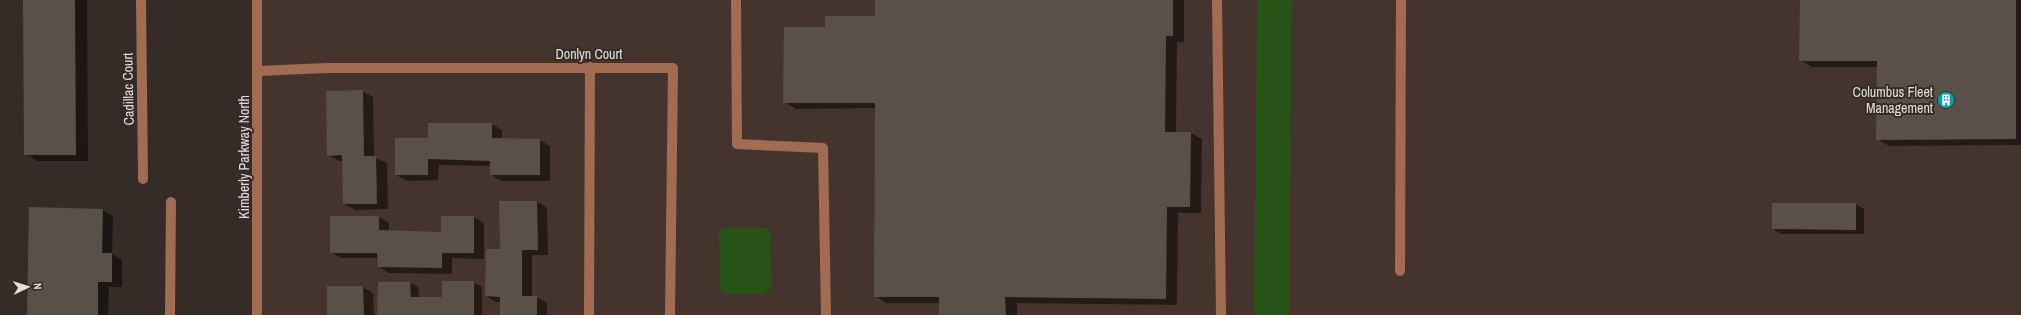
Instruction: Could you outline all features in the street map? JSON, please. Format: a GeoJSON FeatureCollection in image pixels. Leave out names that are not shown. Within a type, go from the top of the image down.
{"type":"FeatureCollection","features":[{"type":"Feature","properties":{"kind":"street","name":"Cadillac Court"},"geometry":{"type":"LineString","coordinates":[[141,0],[143,179]]}},
{"type":"Feature","properties":{"kind":"street","name":"Kimberly Parkway North"},"geometry":{"type":"LineString","coordinates":[[257,0],[257,315]]}},
{"type":"Feature","properties":{"kind":"street"},"geometry":{"type":"LineString","coordinates":[[736,0],[737,144],[823,148],[826,315]]}},
{"type":"Feature","properties":{"kind":"street"},"geometry":{"type":"LineString","coordinates":[[1217,0],[1221,315]]}},
{"type":"Feature","properties":{"kind":"street"},"geometry":{"type":"LineString","coordinates":[[1400,271],[1401,0]]}},
{"type":"Feature","properties":{"kind":"street"},"geometry":{"type":"LineString","coordinates":[[589,315],[590,67]]}},
{"type":"Feature","properties":{"kind":"street","name":"Donlyn Court"},"geometry":{"type":"LineString","coordinates":[[258,71],[334,68],[673,68],[670,315]]}},
{"type":"Feature","properties":{"kind":"street"},"geometry":{"type":"LineString","coordinates":[[170,315],[171,202]]}},
{"type":"Feature","properties":{"kind":"shaded area"},"geometry":{"type":"Polygon","coordinates":[[[258,0],[1257,0],[1254,315],[258,315],[258,0]]]}},
{"type":"Feature","properties":{"kind":"shaded area"},"geometry":{"type":"Polygon","coordinates":[[[1292,0],[2021,0],[2021,315],[1289,315],[1292,0]]]}},
{"type":"Feature","properties":{"kind":"green space"},"geometry":{"type":"Polygon","coordinates":[[[1257,0],[1292,0],[1289,315],[1254,315],[1257,0]]]}},
{"type":"Feature","properties":{"kind":"green space"},"geometry":{"type":"Polygon","coordinates":[[[722,228],[765,228],[770,230],[772,287],[764,294],[725,294],[720,290],[719,232],[722,228]]]}},
{"type":"Feature","properties":{"kind":"building"},"geometry":{"type":"Polygon","coordinates":[[[23,0],[75,0],[76,155],[24,155],[23,0]]]}},
{"type":"Feature","properties":{"kind":"building"},"geometry":{"type":"Polygon","coordinates":[[[875,0],[1173,0],[1173,36],[1166,36],[1165,132],[1191,132],[1190,207],[1167,207],[1166,299],[1005,297],[1006,315],[939,315],[939,297],[874,297],[875,103],[783,103],[784,27],[825,27],[825,16],[875,16],[875,0]]]}},
{"type":"Feature","properties":{"kind":"building","name":"Columbus Fleet Management"},"geometry":{"type":"Polygon","coordinates":[[[1800,0],[2016,0],[2016,139],[1876,140],[1877,61],[1799,61],[1800,0]]]}},
{"type":"Feature","properties":{"kind":"building"},"geometry":{"type":"Polygon","coordinates":[[[363,90],[364,156],[376,156],[377,204],[343,204],[342,155],[327,156],[326,91],[363,90]]]}},
{"type":"Feature","properties":{"kind":"building"},"geometry":{"type":"Polygon","coordinates":[[[428,123],[492,123],[492,138],[540,139],[540,175],[490,175],[490,161],[428,159],[428,175],[395,175],[395,138],[428,138],[428,123]]]}},
{"type":"Feature","properties":{"kind":"building"},"geometry":{"type":"Polygon","coordinates":[[[499,201],[537,201],[538,250],[522,250],[522,296],[537,296],[537,315],[500,315],[500,297],[485,296],[486,249],[500,249],[499,201]]]}},
{"type":"Feature","properties":{"kind":"building"},"geometry":{"type":"Polygon","coordinates":[[[1772,203],[1856,203],[1856,230],[1772,229],[1772,203]]]}},
{"type":"Feature","properties":{"kind":"building"},"geometry":{"type":"Polygon","coordinates":[[[29,207],[103,209],[102,253],[112,253],[112,282],[98,282],[98,315],[27,315],[29,207]]]}},
{"type":"Feature","properties":{"kind":"building"},"geometry":{"type":"Polygon","coordinates":[[[330,216],[379,216],[379,230],[441,232],[441,216],[474,216],[474,253],[442,253],[442,268],[378,267],[377,253],[330,253],[330,216]]]}},
{"type":"Feature","properties":{"kind":"building"},"geometry":{"type":"Polygon","coordinates":[[[442,281],[474,281],[474,315],[377,315],[378,282],[410,282],[411,297],[442,297],[442,281]]]}},
{"type":"Feature","properties":{"kind":"building"},"geometry":{"type":"Polygon","coordinates":[[[327,286],[363,286],[364,315],[327,315],[327,286]]]}},
{"type":"Feature","properties":{"kind":"place","name":"Columbus Fleet Management"},"geometry":{"type":"Point","coordinates":[1946,100]}}]}
